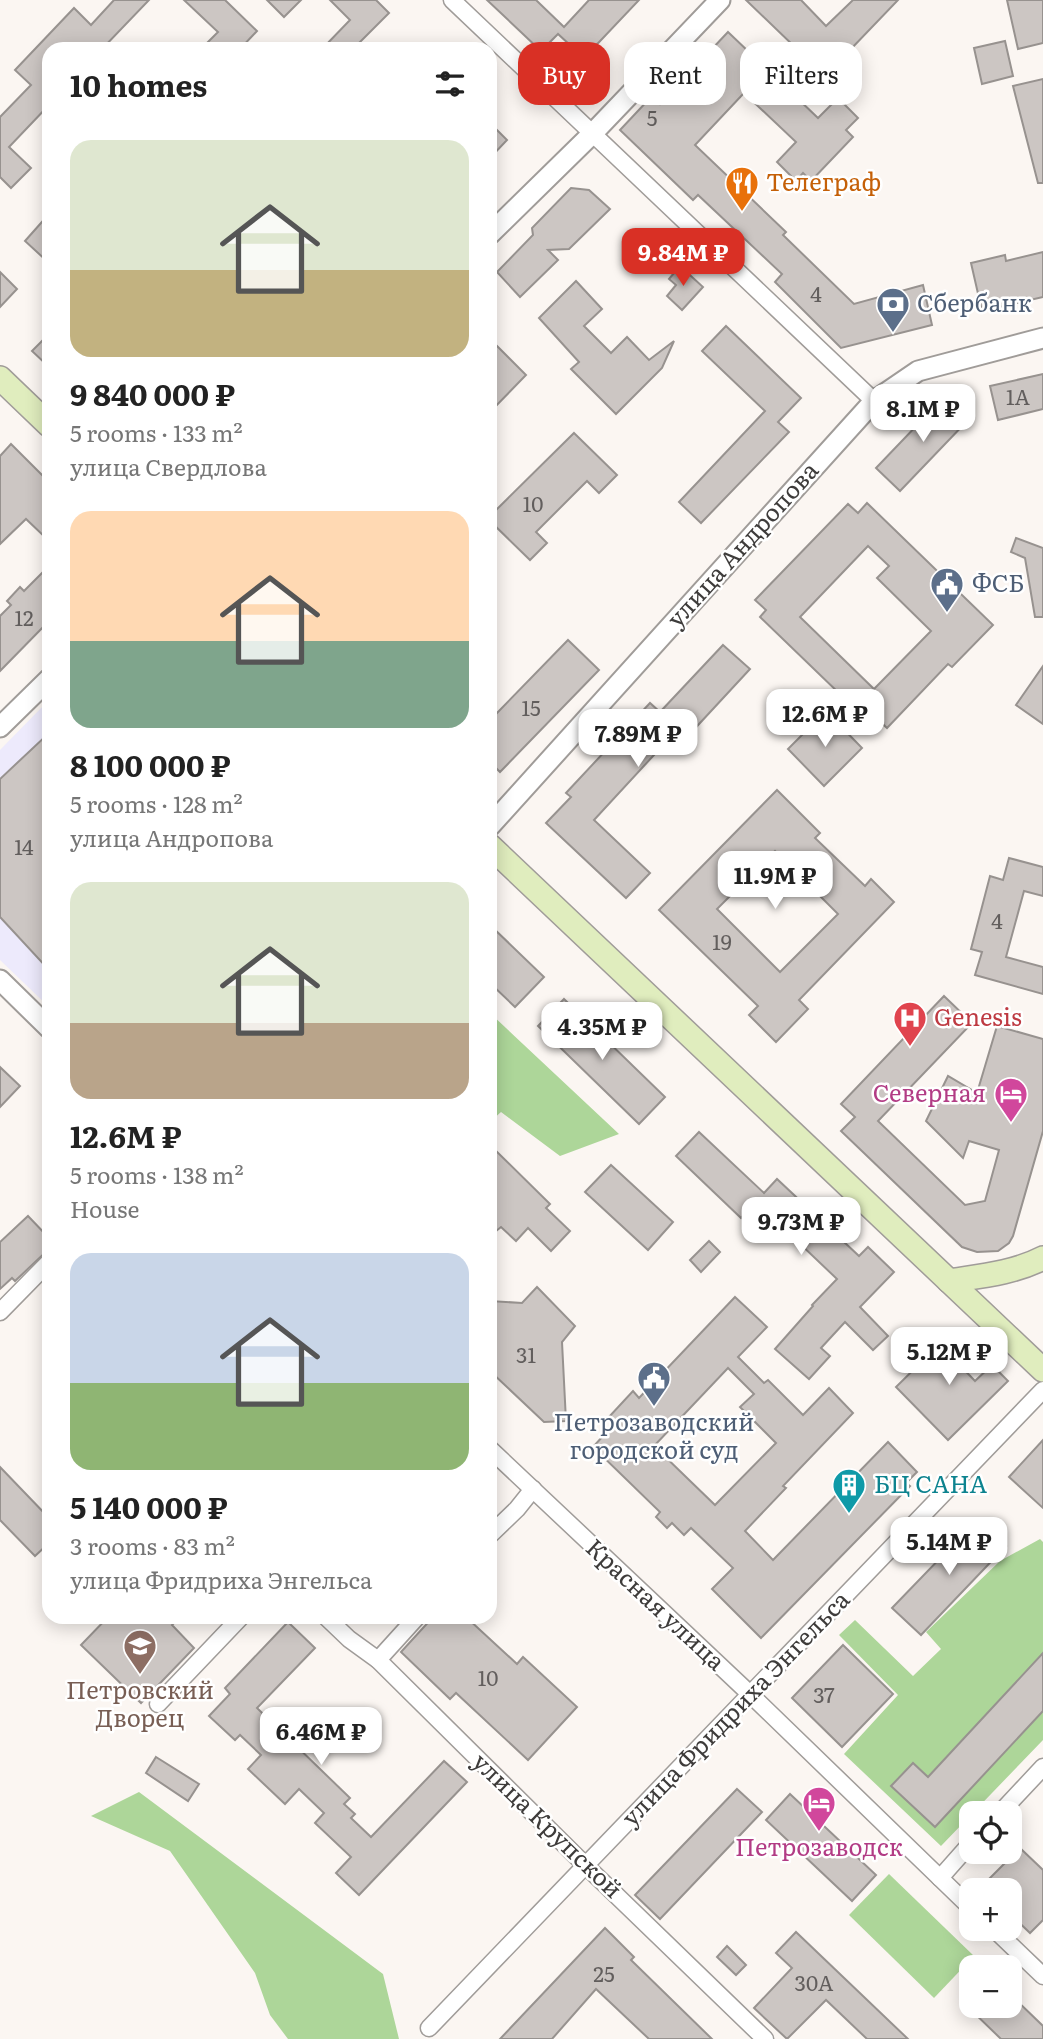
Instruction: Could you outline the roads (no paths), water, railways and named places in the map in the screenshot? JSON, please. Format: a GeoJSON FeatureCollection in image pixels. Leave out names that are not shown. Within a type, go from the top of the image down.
{"type":"FeatureCollection","features":[{"type":"Feature","properties":{"kind":"main road"},"geometry":{"type":"LineString","coordinates":[[0,378],[42,418]]}},
{"type":"Feature","properties":{"kind":"main road"},"geometry":{"type":"LineString","coordinates":[[497,853],[1043,1370]]}},
{"type":"Feature","properties":{"kind":"main road"},"geometry":{"type":"LineString","coordinates":[[949,1281],[989,1275],[1029,1265],[1043,1258]]}},
{"type":"Feature","properties":{"kind":"street"},"geometry":{"type":"LineString","coordinates":[[452,0],[497,42]]}},
{"type":"Feature","properties":{"kind":"street"},"geometry":{"type":"LineString","coordinates":[[497,227],[593,133],[719,0]]}},
{"type":"Feature","properties":{"kind":"street"},"geometry":{"type":"LineString","coordinates":[[497,42],[874,401]]}},
{"type":"Feature","properties":{"kind":"street","name":"улица Андропова"},"geometry":{"type":"LineString","coordinates":[[497,818],[874,401],[918,371],[1043,338]]}},
{"type":"Feature","properties":{"kind":"street"},"geometry":{"type":"LineString","coordinates":[[0,727],[42,686]]}},
{"type":"Feature","properties":{"kind":"street"},"geometry":{"type":"LineString","coordinates":[[0,980],[42,1021]]}},
{"type":"Feature","properties":{"kind":"street"},"geometry":{"type":"LineString","coordinates":[[0,1312],[42,1269]]}},
{"type":"Feature","properties":{"kind":"street","name":"улица Фридриха Энгельса"},"geometry":{"type":"LineString","coordinates":[[429,2028],[1043,1391]]}},
{"type":"Feature","properties":{"kind":"street","name":"Красная улица"},"geometry":{"type":"LineString","coordinates":[[497,1456],[750,1694],[959,1896]]}},
{"type":"Feature","properties":{"kind":"street"},"geometry":{"type":"LineString","coordinates":[[497,1528],[533,1489]]}},
{"type":"Feature","properties":{"kind":"street"},"geometry":{"type":"LineString","coordinates":[[158,1704],[234,1624]]}},
{"type":"Feature","properties":{"kind":"street","name":"улица Крупской"},"geometry":{"type":"LineString","coordinates":[[333,1624],[378,1660],[585,1866],[765,2039]]}},
{"type":"Feature","properties":{"kind":"street"},"geometry":{"type":"LineString","coordinates":[[378,1660],[411,1624]]}},
{"type":"Feature","properties":{"kind":"street"},"geometry":{"type":"LineString","coordinates":[[1011,1801],[1043,1768]]}},
{"type":"Feature","properties":{"kind":"street"},"geometry":{"type":"LineString","coordinates":[[940,1878],[959,1857]]}},
{"type":"Feature","properties":{"kind":"street"},"geometry":{"type":"LineString","coordinates":[[1007,1941],[1043,1976]]}},
{"type":"Feature","properties":{"kind":"place","name":"Телеграф"},"geometry":{"type":"Point","coordinates":[742,213]}},
{"type":"Feature","properties":{"kind":"place","name":"Сбербанк"},"geometry":{"type":"Point","coordinates":[893,334]}},
{"type":"Feature","properties":{"kind":"place","name":"ФСБ"},"geometry":{"type":"Point","coordinates":[947,614]}},
{"type":"Feature","properties":{"kind":"place","name":"Genesis"},"geometry":{"type":"Point","coordinates":[910,1048]}},
{"type":"Feature","properties":{"kind":"place","name":"Северная"},"geometry":{"type":"Point","coordinates":[1011,1124]}},
{"type":"Feature","properties":{"kind":"place","name":"Петрозаводский городской суд"},"geometry":{"type":"Point","coordinates":[654,1408]}},
{"type":"Feature","properties":{"kind":"place","name":"БЦ САНА"},"geometry":{"type":"Point","coordinates":[849,1515]}},
{"type":"Feature","properties":{"kind":"place","name":"Петровский Дворец"},"geometry":{"type":"Point","coordinates":[140,1676]}},
{"type":"Feature","properties":{"kind":"place","name":"Петрозаводск"},"geometry":{"type":"Point","coordinates":[819,1833]}}]}
